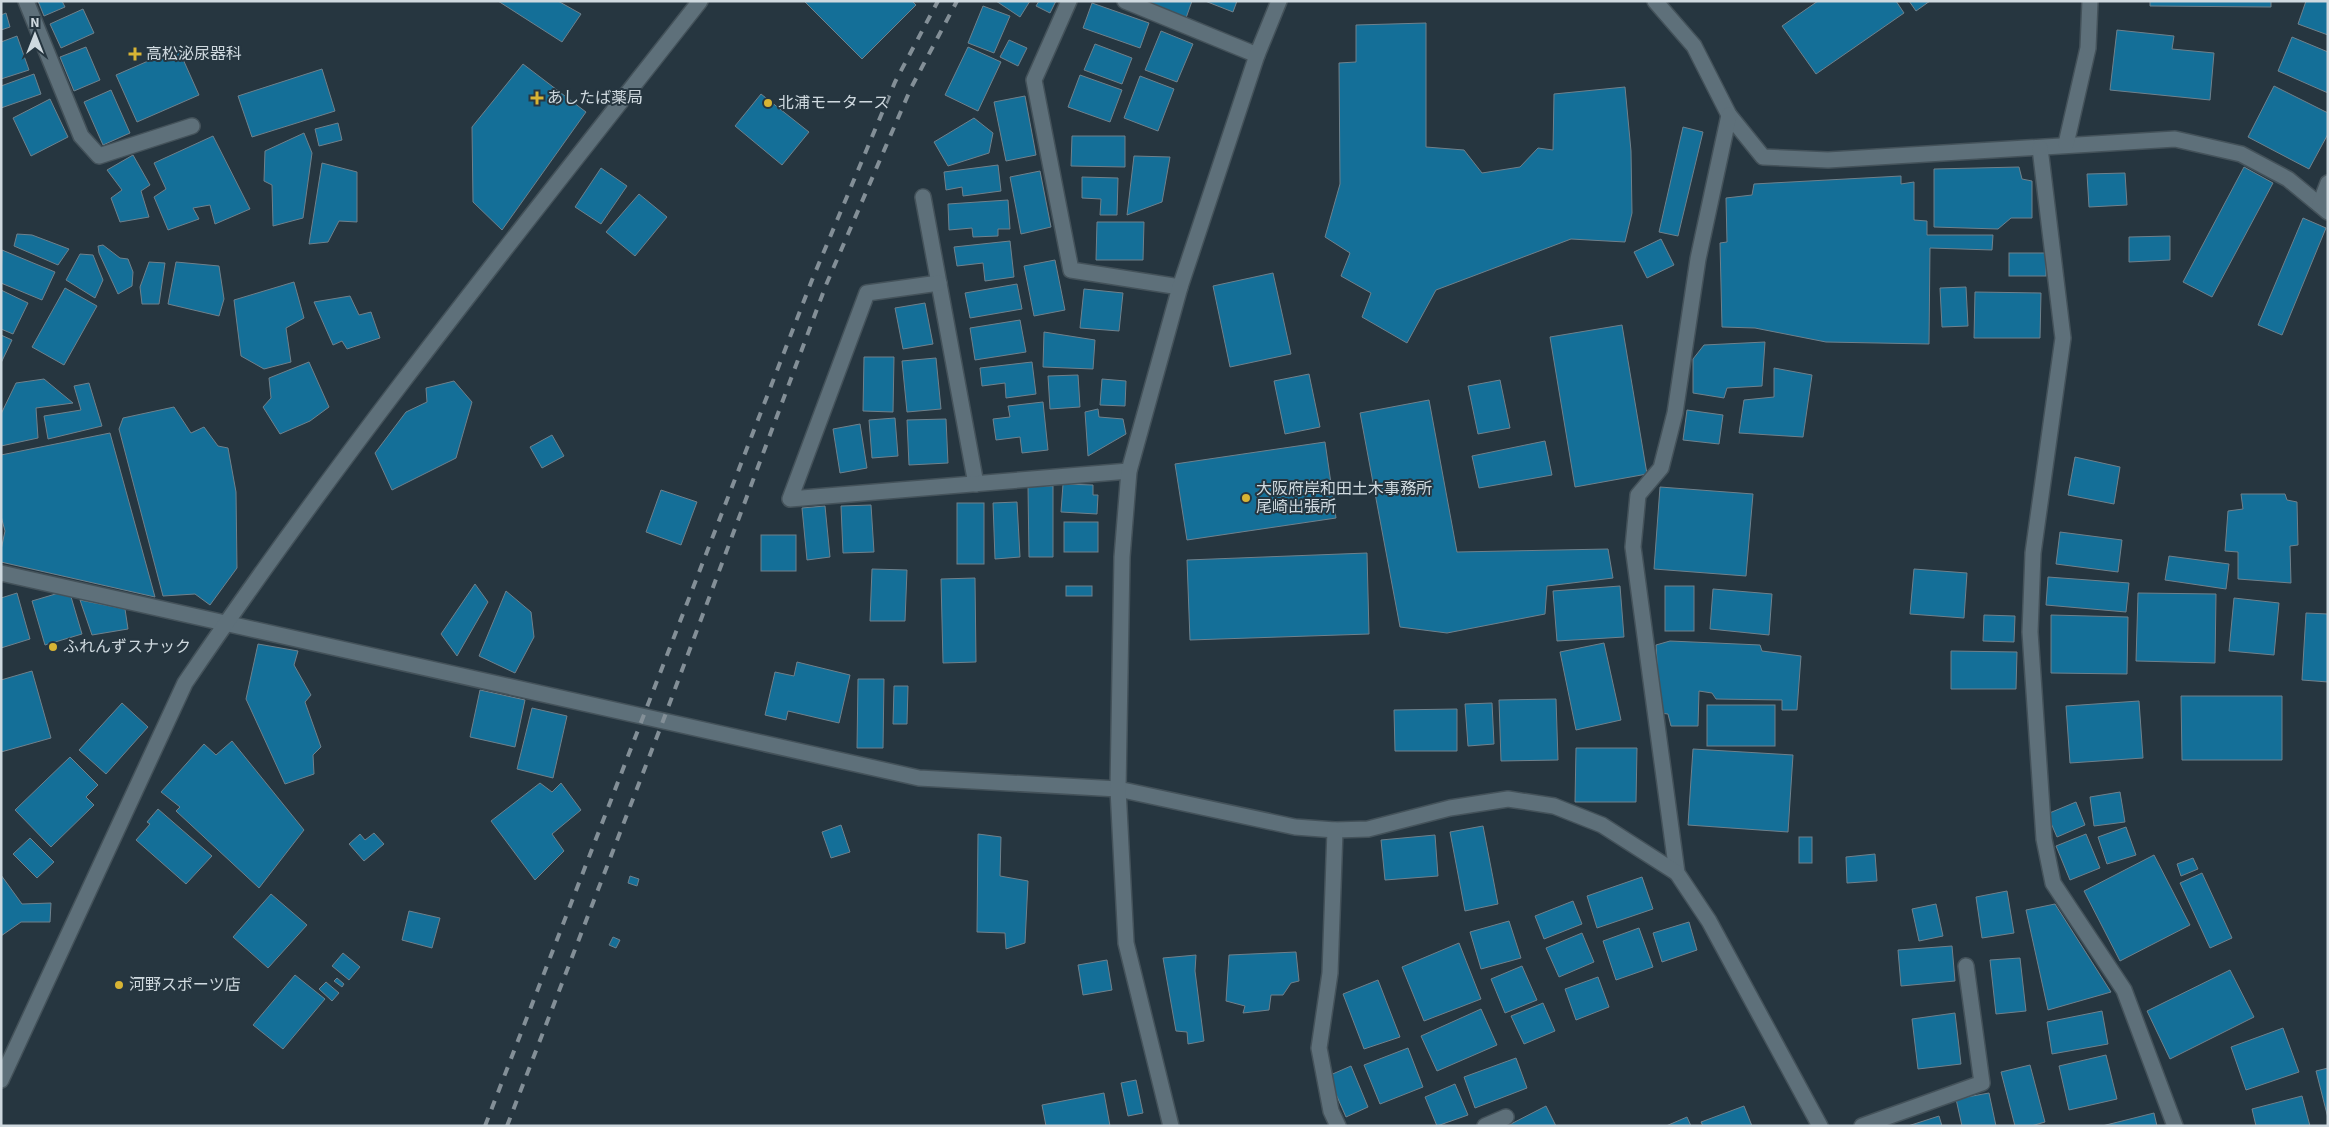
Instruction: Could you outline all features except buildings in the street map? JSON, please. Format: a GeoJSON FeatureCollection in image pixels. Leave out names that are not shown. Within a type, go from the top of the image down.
{"type":"FeatureCollection","features":[{"type":"Feature","properties":{"kind":"street"},"geometry":{"type":"LineString","coordinates":[[26,1],[81,136],[99,156],[192,126]]}},
{"type":"Feature","properties":{"kind":"street"},"geometry":{"type":"LineString","coordinates":[[1,1080],[185,683],[225,624],[426,349],[700,1]]}},
{"type":"Feature","properties":{"kind":"street"},"geometry":{"type":"LineString","coordinates":[[1069,1],[1034,80],[1071,270],[1180,287]]}},
{"type":"Feature","properties":{"kind":"street"},"geometry":{"type":"LineString","coordinates":[[1126,1],[1257,55]]}},
{"type":"Feature","properties":{"kind":"street"},"geometry":{"type":"LineString","coordinates":[[1171,1126],[1126,944],[1118,789],[1122,557],[1128,471],[1180,287],[1257,55],[1279,1]]}},
{"type":"Feature","properties":{"kind":"street"},"geometry":{"type":"LineString","coordinates":[[1655,1],[1694,46],[1729,115],[1763,157],[1828,160],[2040,148],[2066,144],[2175,139],[2241,154],[2288,179],[2324,208],[2328,183]]}},
{"type":"Feature","properties":{"kind":"street"},"geometry":{"type":"LineString","coordinates":[[2066,144],[2088,48],[2090,1]]}},
{"type":"Feature","properties":{"kind":"street"},"geometry":{"type":"LineString","coordinates":[[1729,115],[1698,259],[1674,413],[1661,468],[1638,495],[1633,548],[1678,873],[1708,921],[1820,1126]]}},
{"type":"Feature","properties":{"kind":"street"},"geometry":{"type":"LineString","coordinates":[[2040,148],[2063,338],[2032,553],[2030,632],[2044,839],[2053,883],[2124,990],[2175,1126]]}},
{"type":"Feature","properties":{"kind":"street"},"geometry":{"type":"LineString","coordinates":[[923,197],[976,484]]}},
{"type":"Feature","properties":{"kind":"street"},"geometry":{"type":"LineString","coordinates":[[939,283],[867,293],[790,499],[1128,471]]}},
{"type":"Feature","properties":{"kind":"street"},"geometry":{"type":"LineString","coordinates":[[1,573],[919,778],[1118,789],[1295,828],[1335,830],[1368,829],[1450,808],[1508,799],[1554,806],[1602,824],[1678,873]]}},
{"type":"Feature","properties":{"kind":"street"},"geometry":{"type":"LineString","coordinates":[[1335,830],[1330,973],[1319,1048],[1331,1111],[1338,1126]]}},
{"type":"Feature","properties":{"kind":"street"},"geometry":{"type":"LineString","coordinates":[[1862,1126],[1982,1083],[1966,966]]}},
{"type":"Feature","properties":{"kind":"street"},"geometry":{"type":"LineString","coordinates":[[1485,1126],[1506,1117]]}},
{"type":"Feature","properties":{"kind":"railway"},"geometry":{"type":"LineString","coordinates":[[485,1126],[812,280],[895,82],[938,1]]}},
{"type":"Feature","properties":{"kind":"railway"},"geometry":{"type":"LineString","coordinates":[[507,1126],[663,721],[826,285],[911,88],[957,1]]}},
{"type":"Feature","properties":{"kind":"place","name":"高松泌尿器科"},"geometry":{"type":"Point","coordinates":[135,54]}},
{"type":"Feature","properties":{"kind":"place","name":"あしたば薬局"},"geometry":{"type":"Point","coordinates":[537,98]}},
{"type":"Feature","properties":{"kind":"place","name":"北浦モータース"},"geometry":{"type":"Point","coordinates":[768,103]}},
{"type":"Feature","properties":{"kind":"place","name":"大阪府岸和田土木事務所 尾崎出張所"},"geometry":{"type":"Point","coordinates":[1246,498]}},
{"type":"Feature","properties":{"kind":"place","name":"ふれんずスナック"},"geometry":{"type":"Point","coordinates":[53,647]}},
{"type":"Feature","properties":{"kind":"place","name":"河野スポーツ店"},"geometry":{"type":"Point","coordinates":[119,985]}}]}
